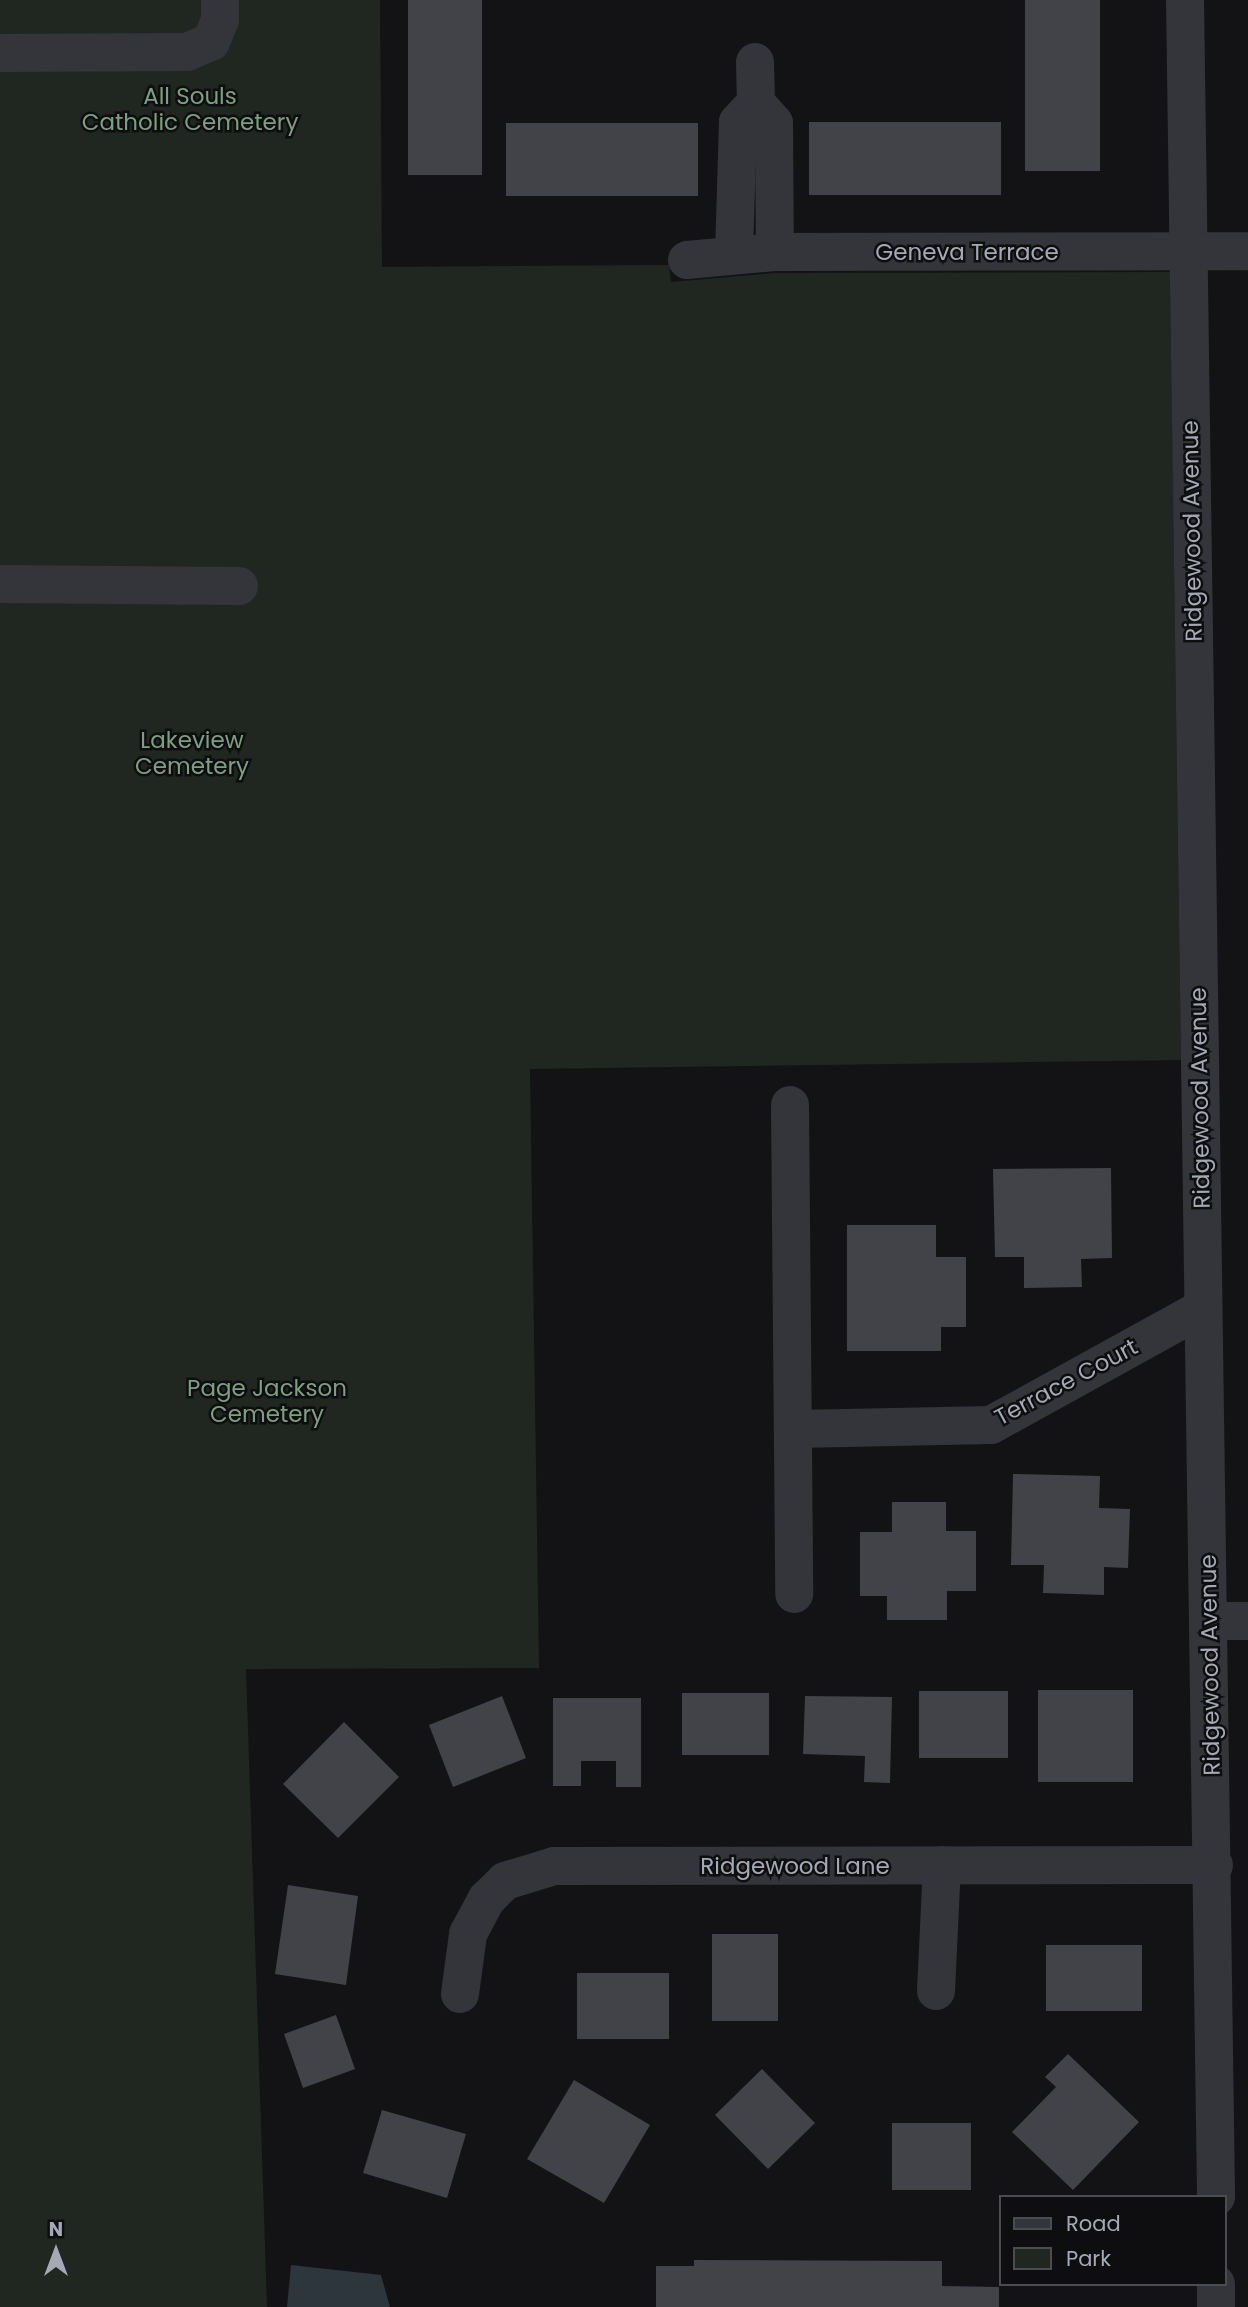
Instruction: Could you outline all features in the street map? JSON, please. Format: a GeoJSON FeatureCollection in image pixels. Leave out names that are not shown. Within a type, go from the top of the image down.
{"type":"FeatureCollection","features":[{"type":"Feature","properties":{"kind":"street"},"geometry":{"type":"LineString","coordinates":[[0,52],[187,52],[211,42],[220,20],[220,0]]}},
{"type":"Feature","properties":{"kind":"street","name":"Ridgewood Avenue"},"geometry":{"type":"LineString","coordinates":[[1185,0],[1203,1308],[1214,1865],[1216,2195]]}},
{"type":"Feature","properties":{"kind":"street"},"geometry":{"type":"LineString","coordinates":[[755,62],[756,103],[774,124],[775,252]]}},
{"type":"Feature","properties":{"kind":"street"},"geometry":{"type":"LineString","coordinates":[[734,255],[737,122],[756,103]]}},
{"type":"Feature","properties":{"kind":"street","name":"Geneva Terrace"},"geometry":{"type":"LineString","coordinates":[[687,260],[775,252],[1248,251]]}},
{"type":"Feature","properties":{"kind":"street"},"geometry":{"type":"LineString","coordinates":[[0,584],[239,586]]}},
{"type":"Feature","properties":{"kind":"street"},"geometry":{"type":"LineString","coordinates":[[790,1105],[796,1429],[794,1594]]}},
{"type":"Feature","properties":{"kind":"street","name":"Terrace Court"},"geometry":{"type":"LineString","coordinates":[[796,1429],[991,1425],[1203,1308]]}},
{"type":"Feature","properties":{"kind":"street"},"geometry":{"type":"LineString","coordinates":[[1210,1622],[1248,1621]]}},
{"type":"Feature","properties":{"kind":"street"},"geometry":{"type":"LineString","coordinates":[[936,1991],[942,1865]]}},
{"type":"Feature","properties":{"kind":"street","name":"Ridgewood Lane"},"geometry":{"type":"LineString","coordinates":[[460,1994],[468,1934],[487,1899],[505,1881],[554,1866],[1214,1865]]}},
{"type":"Feature","properties":{"kind":"street"},"geometry":{"type":"LineString","coordinates":[[1216,2286],[1216,2307]]}},
{"type":"Feature","properties":{"kind":"green space"},"geometry":{"type":"Polygon","coordinates":[[[0,0],[380,0],[382,267],[669,265],[671,282],[775,273],[1170,272],[1181,1060],[530,1069],[539,1668],[246,1669],[267,2307],[0,2307],[0,0]]]}},
{"type":"Feature","properties":{"kind":"shaded area"},"geometry":{"type":"Polygon","coordinates":[[[291,2265],[381,2275],[390,2307],[287,2307],[291,2265]]]}},
{"type":"Feature","properties":{"kind":"building"},"geometry":{"type":"Polygon","coordinates":[[[408,0],[482,0],[482,175],[408,175],[408,0]]]}},
{"type":"Feature","properties":{"kind":"building"},"geometry":{"type":"Polygon","coordinates":[[[1025,0],[1100,0],[1100,171],[1025,171],[1025,0]]]}},
{"type":"Feature","properties":{"kind":"building"},"geometry":{"type":"Polygon","coordinates":[[[809,122],[1001,122],[1001,195],[809,195],[809,122]]]}},
{"type":"Feature","properties":{"kind":"building"},"geometry":{"type":"Polygon","coordinates":[[[506,123],[698,123],[698,196],[506,196],[506,123]]]}},
{"type":"Feature","properties":{"kind":"building"},"geometry":{"type":"Polygon","coordinates":[[[1111,1168],[1112,1258],[1081,1259],[1082,1287],[1024,1288],[1024,1257],[995,1257],[993,1169],[1111,1168]]]}},
{"type":"Feature","properties":{"kind":"building"},"geometry":{"type":"Polygon","coordinates":[[[847,1225],[936,1225],[936,1257],[966,1257],[966,1327],[941,1327],[941,1351],[847,1351],[847,1225]]]}},
{"type":"Feature","properties":{"kind":"building"},"geometry":{"type":"Polygon","coordinates":[[[1013,1474],[1100,1476],[1099,1508],[1130,1509],[1128,1568],[1104,1567],[1104,1595],[1043,1593],[1044,1565],[1011,1565],[1013,1474]]]}},
{"type":"Feature","properties":{"kind":"building"},"geometry":{"type":"Polygon","coordinates":[[[892,1502],[946,1502],[946,1531],[976,1531],[976,1591],[947,1591],[947,1620],[887,1620],[887,1596],[860,1596],[860,1532],[892,1532],[892,1502]]]}},
{"type":"Feature","properties":{"kind":"building"},"geometry":{"type":"Polygon","coordinates":[[[1038,1690],[1133,1690],[1133,1782],[1038,1782],[1038,1690]]]}},
{"type":"Feature","properties":{"kind":"building"},"geometry":{"type":"Polygon","coordinates":[[[919,1691],[1008,1691],[1008,1758],[919,1758],[919,1691]]]}},
{"type":"Feature","properties":{"kind":"building"},"geometry":{"type":"Polygon","coordinates":[[[682,1693],[769,1693],[769,1755],[682,1755],[682,1693]]]}},
{"type":"Feature","properties":{"kind":"building"},"geometry":{"type":"Polygon","coordinates":[[[502,1696],[526,1758],[453,1787],[429,1725],[502,1696]]]}},
{"type":"Feature","properties":{"kind":"building"},"geometry":{"type":"Polygon","coordinates":[[[805,1696],[892,1697],[890,1783],[864,1782],[865,1756],[803,1754],[805,1696]]]}},
{"type":"Feature","properties":{"kind":"building"},"geometry":{"type":"Polygon","coordinates":[[[553,1698],[641,1698],[641,1787],[616,1787],[616,1761],[581,1761],[581,1786],[553,1786],[553,1698]]]}},
{"type":"Feature","properties":{"kind":"building"},"geometry":{"type":"Polygon","coordinates":[[[344,1722],[399,1777],[338,1838],[283,1784],[344,1722]]]}},
{"type":"Feature","properties":{"kind":"building"},"geometry":{"type":"Polygon","coordinates":[[[288,1885],[358,1896],[346,1985],[275,1974],[288,1885]]]}},
{"type":"Feature","properties":{"kind":"building"},"geometry":{"type":"Polygon","coordinates":[[[712,1934],[778,1934],[778,2021],[712,2021],[712,1934]]]}},
{"type":"Feature","properties":{"kind":"building"},"geometry":{"type":"Polygon","coordinates":[[[1046,1945],[1142,1945],[1142,2011],[1046,2011],[1046,1945]]]}},
{"type":"Feature","properties":{"kind":"building"},"geometry":{"type":"Polygon","coordinates":[[[577,1973],[669,1973],[669,2039],[577,2039],[577,1973]]]}},
{"type":"Feature","properties":{"kind":"building"},"geometry":{"type":"Polygon","coordinates":[[[336,2015],[355,2069],[303,2088],[284,2034],[336,2015]]]}},
{"type":"Feature","properties":{"kind":"building"},"geometry":{"type":"Polygon","coordinates":[[[1068,2054],[1139,2122],[1073,2190],[1012,2132],[1056,2087],[1045,2077],[1068,2054]]]}},
{"type":"Feature","properties":{"kind":"building"},"geometry":{"type":"Polygon","coordinates":[[[762,2069],[815,2123],[768,2169],[715,2115],[762,2069]]]}},
{"type":"Feature","properties":{"kind":"building"},"geometry":{"type":"Polygon","coordinates":[[[574,2080],[650,2125],[604,2203],[527,2159],[574,2080]]]}},
{"type":"Feature","properties":{"kind":"building"},"geometry":{"type":"Polygon","coordinates":[[[382,2110],[466,2134],[447,2198],[363,2173],[382,2110]]]}},
{"type":"Feature","properties":{"kind":"building"},"geometry":{"type":"Polygon","coordinates":[[[892,2123],[971,2123],[971,2190],[892,2190],[892,2123]]]}},
{"type":"Feature","properties":{"kind":"building"},"geometry":{"type":"Polygon","coordinates":[[[694,2260],[942,2261],[942,2286],[999,2287],[999,2307],[656,2307],[656,2266],[694,2266],[694,2260]]]}},
{"type":"Feature","properties":{"kind":"park label","name":"All Souls Catholic Cemetery"},"geometry":{"type":"Point","coordinates":[190,109]}},
{"type":"Feature","properties":{"kind":"park label","name":"Lakeview Cemetery"},"geometry":{"type":"Point","coordinates":[192,753]}},
{"type":"Feature","properties":{"kind":"park label","name":"Page Jackson Cemetery"},"geometry":{"type":"Point","coordinates":[267,1401]}}]}
